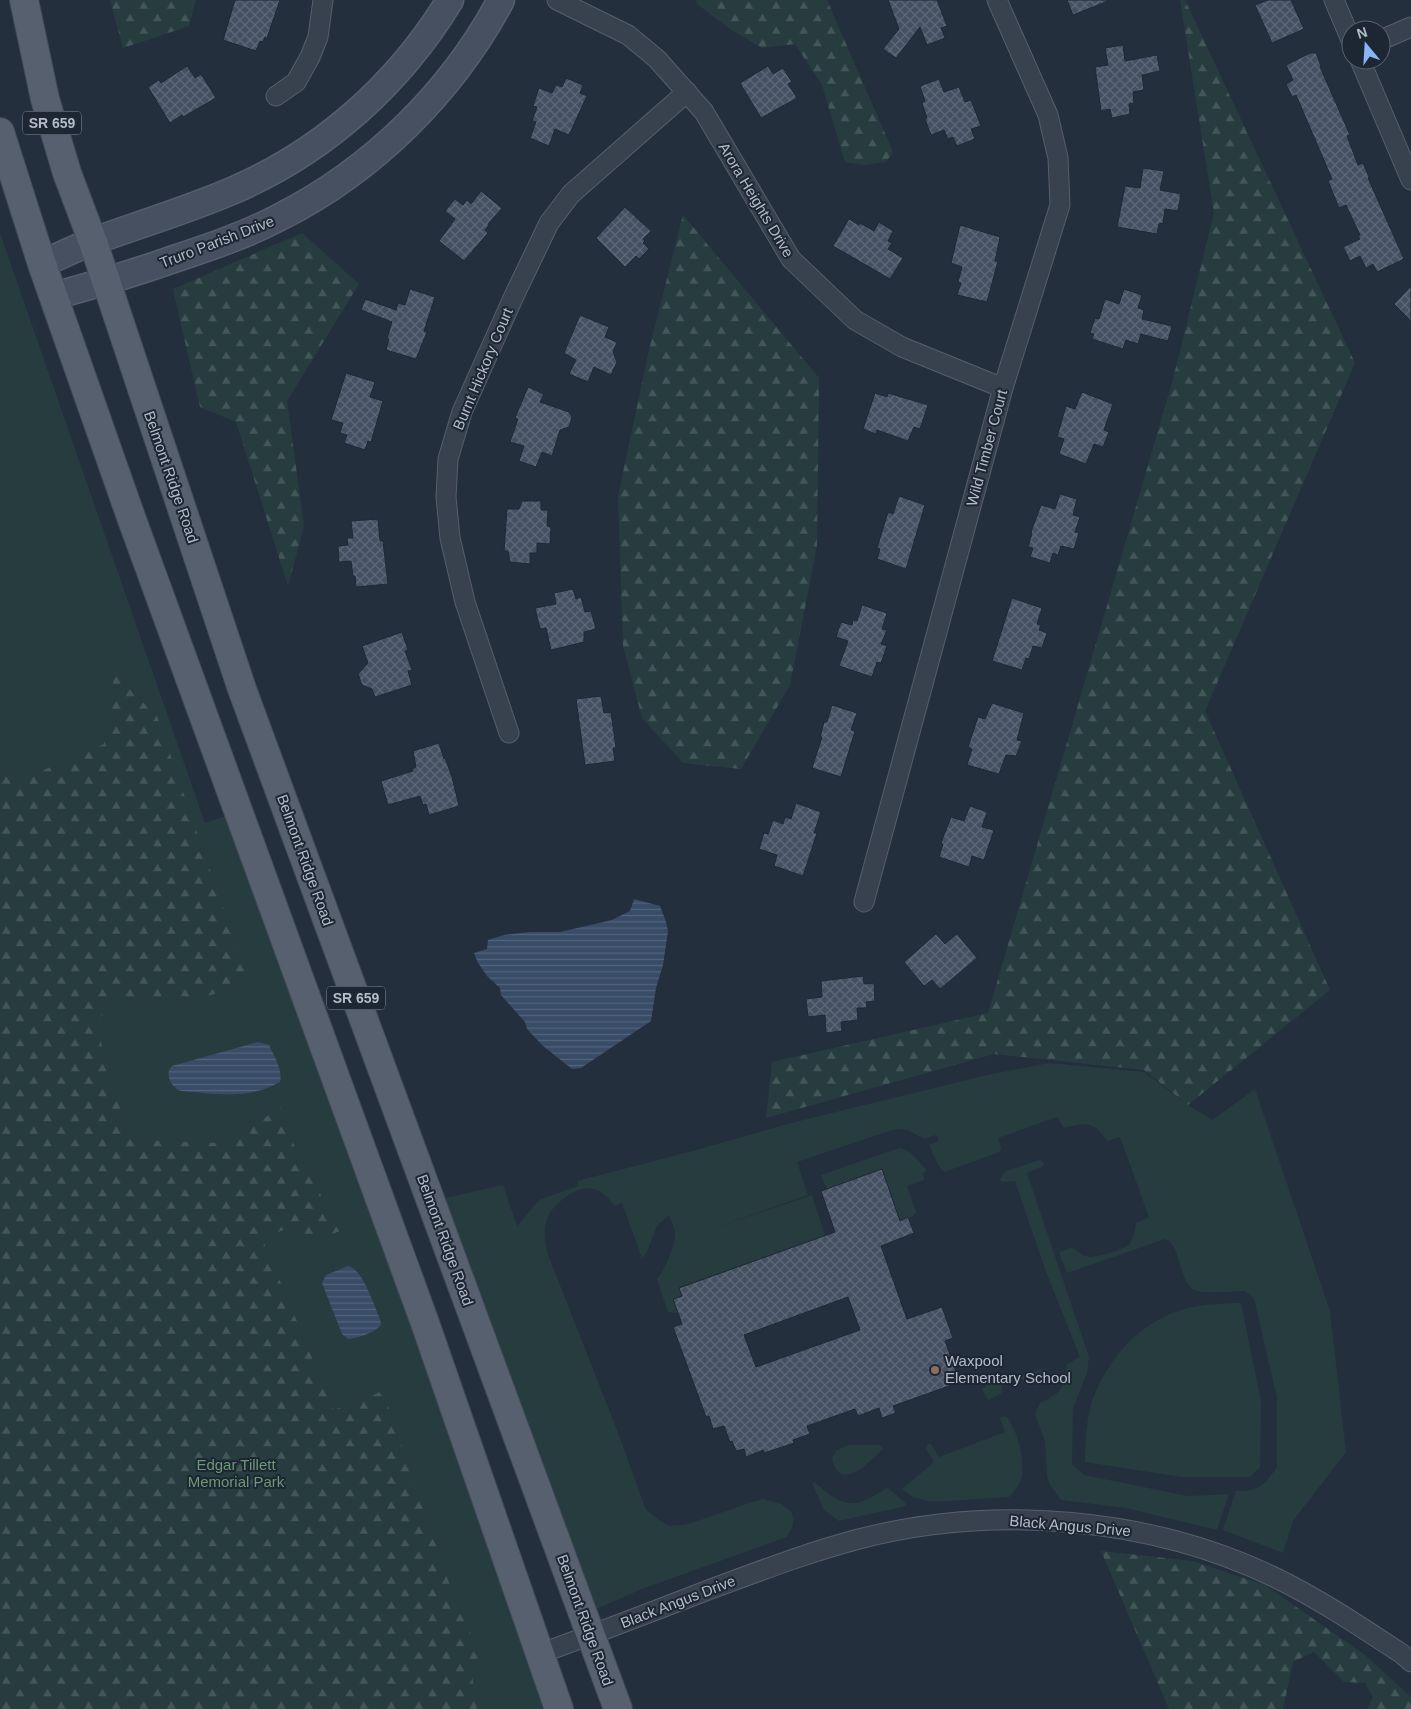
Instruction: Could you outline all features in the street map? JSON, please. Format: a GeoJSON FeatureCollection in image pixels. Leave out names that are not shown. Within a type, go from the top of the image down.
{"type":"FeatureCollection","features":[{"type":"Feature","properties":{"kind":"main road","name":"Belmont Ridge Road"},"geometry":{"type":"LineString","coordinates":[[24,0],[45,99],[67,173],[106,282],[242,689],[618,1709]]}},
{"type":"Feature","properties":{"kind":"main road","name":"SR 659"},"geometry":{"type":"LineString","coordinates":[[0,132],[42,264],[131,517],[426,1323],[559,1709]]}},
{"type":"Feature","properties":{"kind":"street"},"geometry":{"type":"LineString","coordinates":[[276,96],[296,82],[310,57],[318,37],[323,0]]}},
{"type":"Feature","properties":{"kind":"street"},"geometry":{"type":"LineString","coordinates":[[42,264],[92,242],[234,190],[262,177],[305,152],[338,128],[390,80],[434,25],[450,0]]}},
{"type":"Feature","properties":{"kind":"street","name":"Truro Parish Drive"},"geometry":{"type":"LineString","coordinates":[[54,296],[106,282],[223,243],[280,217],[324,192],[377,153],[436,94],[458,68],[501,0]]}},
{"type":"Feature","properties":{"kind":"street","name":"Arora Heights Drive"},"geometry":{"type":"LineString","coordinates":[[557,0],[628,35],[657,59],[704,112],[791,259],[855,320],[902,347],[1003,388]]}},
{"type":"Feature","properties":{"kind":"street","name":"Wild Timber Court"},"geometry":{"type":"LineString","coordinates":[[864,902],[1003,388],[1060,205],[1058,158],[1048,115],[997,0]]}},
{"type":"Feature","properties":{"kind":"street"},"geometry":{"type":"LineString","coordinates":[[1334,0],[1342,20]]}},
{"type":"Feature","properties":{"kind":"street"},"geometry":{"type":"LineString","coordinates":[[1391,36],[1411,27]]}},
{"type":"Feature","properties":{"kind":"street"},"geometry":{"type":"LineString","coordinates":[[1364,70],[1411,180]]}},
{"type":"Feature","properties":{"kind":"street","name":"Burnt Hickory Court"},"geometry":{"type":"LineString","coordinates":[[509,733],[465,602],[450,538],[446,497],[448,459],[462,412],[549,223],[571,194],[687,92]]}},
{"type":"Feature","properties":{"kind":"street","name":"Black Angus Drive"},"geometry":{"type":"LineString","coordinates":[[539,1654],[792,1559],[856,1539],[928,1525],[965,1521],[1031,1520],[1122,1529],[1214,1553],[1275,1577],[1334,1609],[1411,1662]]}},
{"type":"Feature","properties":{"kind":"green space"},"geometry":{"type":"Polygon","coordinates":[[[110,0],[196,0],[189,26],[123,48],[110,0]]]}},
{"type":"Feature","properties":{"kind":"green space"},"geometry":{"type":"Polygon","coordinates":[[[696,0],[827,0],[893,152],[886,162],[865,165],[845,162],[822,85],[795,44],[762,48],[730,29],[697,4],[696,0]]]}},
{"type":"Feature","properties":{"kind":"green space"},"geometry":{"type":"Polygon","coordinates":[[[1180,0],[1185,0],[1355,363],[1205,711],[1330,990],[1188,1105],[1144,1070],[994,1054],[766,1118],[772,1062],[988,1013],[1172,383],[1214,213],[1180,0]]]}},
{"type":"Feature","properties":{"kind":"green space"},"geometry":{"type":"Polygon","coordinates":[[[683,215],[819,378],[817,546],[790,685],[741,769],[683,763],[642,718],[623,646],[618,496],[649,350],[683,215]]]}},
{"type":"Feature","properties":{"kind":"green space","name":"Edgar Tillett Memorial Park"},"geometry":{"type":"Polygon","coordinates":[[[0,233],[205,823],[245,810],[571,1709],[0,1709],[0,233]]]}},
{"type":"Feature","properties":{"kind":"green space"},"geometry":{"type":"Polygon","coordinates":[[[302,233],[359,284],[287,401],[304,526],[288,586],[236,422],[200,407],[173,289],[302,233]]]}},
{"type":"Feature","properties":{"kind":"green space","name":"Edgar Tillett Memorial Park"},"geometry":{"type":"Polygon","coordinates":[[[114,674],[157,716],[249,983],[198,999],[173,1001],[116,999],[98,1020],[105,1067],[133,1140],[223,1143],[281,1108],[291,1139],[340,1231],[308,1243],[289,1228],[262,1238],[334,1410],[383,1391],[453,1594],[481,1656],[472,1674],[477,1709],[0,1709],[0,768],[32,775],[104,744],[114,674]]]}},
{"type":"Feature","properties":{"kind":"green space"},"geometry":{"type":"Polygon","coordinates":[[[1049,1063],[1144,1072],[1188,1105],[1212,1120],[1255,1089],[1330,1311],[1346,1452],[1293,1521],[1283,1553],[1223,1530],[1236,1491],[1247,1491],[1257,1488],[1266,1482],[1277,1467],[1277,1398],[1254,1298],[1245,1291],[1208,1292],[1197,1291],[1191,1288],[1183,1274],[1175,1249],[1165,1239],[1067,1273],[1059,1252],[1071,1248],[1089,1257],[1119,1250],[1132,1241],[1136,1223],[1149,1217],[1120,1137],[1107,1141],[1098,1130],[1084,1124],[1064,1128],[1057,1117],[998,1138],[1000,1152],[944,1172],[938,1165],[929,1145],[939,1141],[936,1135],[924,1139],[908,1130],[901,1129],[892,1130],[797,1162],[808,1195],[712,1229],[812,1195],[825,1236],[679,1287],[682,1296],[673,1299],[678,1313],[668,1312],[657,1279],[674,1245],[675,1234],[669,1215],[657,1226],[646,1254],[642,1258],[622,1203],[615,1206],[598,1190],[588,1188],[574,1192],[555,1206],[551,1212],[546,1221],[545,1230],[547,1252],[617,1430],[646,1510],[670,1526],[689,1524],[763,1499],[781,1504],[791,1511],[794,1519],[787,1537],[642,1589],[585,1614],[436,1200],[503,1185],[517,1226],[539,1200],[578,1186],[577,1181],[791,1123],[983,1076],[1049,1063]]]}},
{"type":"Feature","properties":{"kind":"green space"},"geometry":{"type":"Polygon","coordinates":[[[899,1148],[911,1154],[927,1171],[923,1173],[924,1180],[907,1186],[916,1212],[913,1216],[900,1221],[882,1169],[827,1189],[821,1175],[899,1148]]]}},
{"type":"Feature","properties":{"kind":"green space"},"geometry":{"type":"Polygon","coordinates":[[[1039,1160],[1044,1164],[1042,1167],[1027,1173],[1089,1357],[1087,1373],[1073,1408],[1072,1464],[1084,1475],[1188,1496],[1229,1494],[1217,1530],[1126,1508],[1061,1500],[1050,1485],[1047,1476],[1045,1441],[1035,1414],[1040,1403],[1054,1395],[1061,1388],[1067,1364],[1080,1357],[1046,1272],[1015,1181],[1003,1182],[1000,1180],[1006,1171],[1039,1160]]]}},
{"type":"Feature","properties":{"kind":"green space"},"geometry":{"type":"Polygon","coordinates":[[[1241,1303],[1261,1401],[1260,1467],[1250,1477],[1181,1477],[1085,1462],[1090,1408],[1095,1393],[1111,1364],[1132,1339],[1158,1320],[1181,1310],[1206,1305],[1241,1303]]]}},
{"type":"Feature","properties":{"kind":"green space"},"geometry":{"type":"Polygon","coordinates":[[[1046,1368],[1048,1377],[1040,1382],[1026,1385],[1020,1376],[1046,1368]]]}},
{"type":"Feature","properties":{"kind":"green space"},"geometry":{"type":"Polygon","coordinates":[[[997,1379],[1000,1381],[1003,1392],[988,1400],[982,1389],[987,1386],[987,1382],[997,1379]]]}},
{"type":"Feature","properties":{"kind":"green space"},"geometry":{"type":"Polygon","coordinates":[[[1005,1416],[1017,1436],[1022,1465],[1020,1482],[1009,1497],[932,1502],[913,1497],[902,1489],[934,1462],[926,1449],[928,1444],[931,1444],[939,1457],[1005,1432],[1000,1418],[1005,1416]]]}},
{"type":"Feature","properties":{"kind":"green space"},"geometry":{"type":"Polygon","coordinates":[[[847,1445],[880,1445],[883,1449],[863,1467],[848,1475],[841,1474],[836,1469],[832,1458],[836,1451],[847,1445]]]}},
{"type":"Feature","properties":{"kind":"green space"},"geometry":{"type":"Polygon","coordinates":[[[814,1482],[833,1497],[849,1503],[865,1500],[886,1488],[905,1502],[906,1506],[839,1521],[824,1510],[812,1483],[814,1482]]]}},
{"type":"Feature","properties":{"kind":"green space"},"geometry":{"type":"Polygon","coordinates":[[[1101,1551],[1192,1561],[1265,1585],[1365,1655],[1411,1697],[1411,1709],[1367,1709],[1373,1697],[1365,1683],[1344,1682],[1314,1652],[1293,1662],[1283,1709],[1169,1709],[1101,1551]]]}},
{"type":"Feature","properties":{"kind":"water"},"geometry":{"type":"Polygon","coordinates":[[[634,899],[660,906],[668,931],[651,1021],[581,1068],[572,1069],[543,1046],[527,1029],[525,1022],[501,995],[500,988],[487,976],[474,953],[487,949],[488,940],[504,935],[530,932],[560,932],[612,920],[630,911],[634,899]]]}},
{"type":"Feature","properties":{"kind":"water"},"geometry":{"type":"Polygon","coordinates":[[[258,1042],[269,1045],[278,1063],[281,1077],[280,1082],[268,1088],[244,1094],[181,1091],[174,1087],[170,1080],[169,1072],[172,1066],[258,1042]]]}},
{"type":"Feature","properties":{"kind":"water"},"geometry":{"type":"Polygon","coordinates":[[[348,1266],[363,1281],[381,1325],[366,1335],[348,1339],[342,1334],[322,1283],[326,1275],[348,1266]]]}},
{"type":"Feature","properties":{"kind":"building"},"geometry":{"type":"Polygon","coordinates":[[[235,0],[280,0],[267,38],[265,37],[263,42],[260,41],[256,51],[223,40],[235,0]]]}},
{"type":"Feature","properties":{"kind":"building"},"geometry":{"type":"Polygon","coordinates":[[[888,0],[937,0],[947,26],[941,28],[945,38],[927,45],[920,27],[896,58],[883,49],[899,29],[888,0]]]}},
{"type":"Feature","properties":{"kind":"building"},"geometry":{"type":"Polygon","coordinates":[[[1067,0],[1108,0],[1108,1],[1073,15],[1067,0]]]}},
{"type":"Feature","properties":{"kind":"building"},"geometry":{"type":"Polygon","coordinates":[[[1268,0],[1291,0],[1304,29],[1272,43],[1255,5],[1268,0]]]}},
{"type":"Feature","properties":{"kind":"building"},"geometry":{"type":"Polygon","coordinates":[[[1123,45],[1125,61],[1157,55],[1160,71],[1142,75],[1144,90],[1133,92],[1134,103],[1129,104],[1130,114],[1112,118],[1110,109],[1101,111],[1095,67],[1108,65],[1105,48],[1123,45]]]}},
{"type":"Feature","properties":{"kind":"building"},"geometry":{"type":"Polygon","coordinates":[[[1310,53],[1316,53],[1320,67],[1350,135],[1347,136],[1358,165],[1363,163],[1404,259],[1377,272],[1373,264],[1366,268],[1360,256],[1350,261],[1343,247],[1360,239],[1358,236],[1360,235],[1346,205],[1339,208],[1328,181],[1332,179],[1296,95],[1292,97],[1286,84],[1293,80],[1286,65],[1310,53]]]}},
{"type":"Feature","properties":{"kind":"building"},"geometry":{"type":"Polygon","coordinates":[[[187,66],[195,78],[201,74],[216,98],[170,123],[148,87],[159,80],[161,83],[187,66]]]}},
{"type":"Feature","properties":{"kind":"building"},"geometry":{"type":"Polygon","coordinates":[[[768,66],[773,74],[783,68],[792,82],[788,84],[797,98],[761,118],[740,83],[768,66]]]}},
{"type":"Feature","properties":{"kind":"building"},"geometry":{"type":"Polygon","coordinates":[[[566,78],[583,85],[580,93],[587,96],[569,135],[555,129],[549,146],[530,138],[536,122],[532,121],[537,107],[533,106],[539,88],[552,93],[556,85],[562,87],[566,78]]]}},
{"type":"Feature","properties":{"kind":"building"},"geometry":{"type":"Polygon","coordinates":[[[939,79],[944,92],[959,87],[965,102],[971,100],[981,126],[971,129],[975,139],[957,146],[953,137],[948,139],[944,130],[931,135],[925,119],[927,118],[922,103],[925,101],[920,86],[939,79]]]}},
{"type":"Feature","properties":{"kind":"building"},"geometry":{"type":"Polygon","coordinates":[[[1143,168],[1164,171],[1160,190],[1181,194],[1178,211],[1165,209],[1163,223],[1159,224],[1157,234],[1117,227],[1125,186],[1140,188],[1143,168]]]}},
{"type":"Feature","properties":{"kind":"building"},"geometry":{"type":"Polygon","coordinates":[[[481,191],[502,208],[488,224],[485,230],[488,233],[464,261],[439,241],[455,219],[445,211],[455,199],[463,205],[467,200],[471,204],[481,191]]]}},
{"type":"Feature","properties":{"kind":"building"},"geometry":{"type":"Polygon","coordinates":[[[625,207],[651,231],[643,239],[645,241],[643,243],[649,249],[639,259],[636,256],[625,267],[596,238],[625,207]]]}},
{"type":"Feature","properties":{"kind":"building"},"geometry":{"type":"Polygon","coordinates":[[[849,219],[874,231],[879,222],[893,231],[888,241],[892,243],[888,249],[903,258],[890,279],[833,246],[849,219]]]}},
{"type":"Feature","properties":{"kind":"building"},"geometry":{"type":"Polygon","coordinates":[[[960,225],[1000,237],[995,261],[998,261],[987,302],[957,295],[961,283],[958,282],[962,267],[951,263],[960,225]]]}},
{"type":"Feature","properties":{"kind":"building"},"geometry":{"type":"Polygon","coordinates":[[[1411,286],[1411,321],[1394,304],[1411,286]]]}},
{"type":"Feature","properties":{"kind":"building"},"geometry":{"type":"Polygon","coordinates":[[[410,289],[435,297],[424,331],[427,332],[416,359],[386,350],[389,339],[387,338],[392,322],[361,310],[365,299],[396,310],[398,303],[405,305],[410,289]]]}},
{"type":"Feature","properties":{"kind":"building"},"geometry":{"type":"Polygon","coordinates":[[[1124,289],[1142,295],[1138,308],[1144,310],[1142,319],[1172,326],[1168,341],[1141,334],[1138,344],[1126,340],[1123,349],[1092,339],[1094,334],[1090,333],[1095,318],[1099,319],[1105,299],[1119,304],[1124,289]]]}},
{"type":"Feature","properties":{"kind":"building"},"geometry":{"type":"Polygon","coordinates":[[[580,315],[609,327],[605,337],[617,342],[613,352],[617,362],[611,375],[594,367],[588,382],[569,374],[576,360],[564,353],[580,315]]]}},
{"type":"Feature","properties":{"kind":"building"},"geometry":{"type":"Polygon","coordinates":[[[346,373],[375,382],[370,397],[383,401],[371,442],[368,441],[365,450],[344,443],[347,435],[340,433],[343,423],[331,420],[346,373]]]}},
{"type":"Feature","properties":{"kind":"building"},"geometry":{"type":"Polygon","coordinates":[[[528,387],[544,394],[540,402],[569,412],[572,417],[569,427],[560,430],[552,456],[542,452],[536,467],[519,461],[524,446],[510,442],[518,419],[515,418],[528,387]]]}},
{"type":"Feature","properties":{"kind":"building"},"geometry":{"type":"Polygon","coordinates":[[[1082,392],[1113,404],[1104,430],[1109,432],[1103,447],[1094,444],[1086,464],[1059,454],[1064,439],[1057,437],[1066,406],[1075,409],[1082,392]]]}},
{"type":"Feature","properties":{"kind":"building"},"geometry":{"type":"Polygon","coordinates":[[[875,393],[887,397],[888,393],[928,405],[920,429],[914,427],[908,441],[877,430],[876,434],[863,429],[875,393]]]}},
{"type":"Feature","properties":{"kind":"building"},"geometry":{"type":"Polygon","coordinates":[[[1060,494],[1077,499],[1073,515],[1080,517],[1075,532],[1079,533],[1074,549],[1061,546],[1058,555],[1053,553],[1050,563],[1030,557],[1033,548],[1028,547],[1031,532],[1041,505],[1055,509],[1060,494]]]}},
{"type":"Feature","properties":{"kind":"building"},"geometry":{"type":"Polygon","coordinates":[[[899,496],[925,505],[906,569],[877,559],[880,549],[877,548],[888,512],[893,514],[899,496]]]}},
{"type":"Feature","properties":{"kind":"building"},"geometry":{"type":"Polygon","coordinates":[[[522,501],[541,501],[541,510],[548,510],[547,526],[551,527],[550,544],[537,543],[537,553],[530,553],[530,564],[510,562],[508,551],[504,551],[507,509],[519,509],[522,501]]]}},
{"type":"Feature","properties":{"kind":"building"},"geometry":{"type":"Polygon","coordinates":[[[378,519],[380,541],[383,541],[388,584],[356,587],[351,561],[339,562],[338,546],[348,545],[347,538],[353,538],[351,521],[378,519]]]}},
{"type":"Feature","properties":{"kind":"building"},"geometry":{"type":"Polygon","coordinates":[[[573,589],[576,599],[581,597],[585,612],[591,611],[596,629],[584,632],[584,642],[551,650],[546,628],[540,629],[535,608],[556,604],[554,593],[573,589]]]}},
{"type":"Feature","properties":{"kind":"building"},"geometry":{"type":"Polygon","coordinates":[[[1012,598],[1042,608],[1037,624],[1041,625],[1039,630],[1047,633],[1042,648],[1033,646],[1029,659],[1026,658],[1022,670],[992,661],[1012,598]]]}},
{"type":"Feature","properties":{"kind":"building"},"geometry":{"type":"Polygon","coordinates":[[[862,605],[887,613],[882,629],[887,630],[881,644],[887,646],[881,663],[877,662],[872,677],[839,666],[848,641],[836,637],[841,622],[852,625],[853,620],[857,621],[862,605]]]}},
{"type":"Feature","properties":{"kind":"building"},"geometry":{"type":"Polygon","coordinates":[[[402,632],[408,650],[405,651],[412,670],[408,671],[412,685],[375,697],[372,689],[362,685],[358,674],[368,663],[362,646],[402,632]]]}},
{"type":"Feature","properties":{"kind":"building"},"geometry":{"type":"Polygon","coordinates":[[[601,696],[604,713],[611,712],[616,748],[613,748],[615,761],[585,765],[576,699],[601,696]]]}},
{"type":"Feature","properties":{"kind":"building"},"geometry":{"type":"Polygon","coordinates":[[[992,703],[1024,713],[1017,740],[1022,741],[1016,756],[1006,755],[999,774],[967,765],[972,749],[968,747],[978,717],[985,719],[992,703]]]}},
{"type":"Feature","properties":{"kind":"building"},"geometry":{"type":"Polygon","coordinates":[[[832,705],[857,713],[851,730],[855,731],[841,777],[812,768],[822,737],[820,737],[824,722],[827,722],[832,705]]]}},
{"type":"Feature","properties":{"kind":"building"},"geometry":{"type":"Polygon","coordinates":[[[439,743],[452,777],[459,806],[429,815],[426,804],[423,805],[420,796],[388,805],[381,781],[413,771],[412,769],[416,767],[413,751],[439,743]]]}},
{"type":"Feature","properties":{"kind":"building"},"geometry":{"type":"Polygon","coordinates":[[[796,803],[821,812],[814,833],[817,833],[803,876],[774,866],[777,855],[759,849],[764,833],[768,834],[773,820],[783,824],[785,817],[791,819],[796,803]]]}},
{"type":"Feature","properties":{"kind":"building"},"geometry":{"type":"Polygon","coordinates":[[[970,806],[987,812],[982,827],[994,830],[984,860],[972,856],[969,867],[939,857],[943,844],[941,843],[951,817],[964,821],[970,806]]]}},
{"type":"Feature","properties":{"kind":"building"},"geometry":{"type":"Polygon","coordinates":[[[936,934],[945,944],[957,934],[977,958],[940,989],[932,980],[924,986],[904,962],[936,934]]]}},
{"type":"Feature","properties":{"kind":"building"},"geometry":{"type":"Polygon","coordinates":[[[863,976],[864,984],[874,983],[875,1001],[866,1002],[867,1008],[857,1008],[858,1020],[841,1022],[842,1031],[826,1033],[825,1015],[808,1017],[806,999],[822,997],[821,981],[863,976]]]}},
{"type":"Feature","properties":{"kind":"building","name":"Waxpool Elementary School"},"geometry":{"type":"Polygon","coordinates":[[[882,1169],[900,1221],[908,1217],[914,1233],[881,1246],[907,1319],[942,1307],[953,1338],[945,1341],[960,1382],[893,1406],[896,1413],[882,1418],[879,1408],[858,1416],[855,1409],[807,1426],[810,1434],[793,1440],[794,1443],[764,1453],[763,1450],[746,1457],[744,1449],[736,1451],[732,1441],[730,1442],[724,1426],[713,1429],[709,1416],[706,1417],[673,1327],[682,1324],[673,1299],[682,1296],[679,1288],[835,1232],[821,1191],[882,1169]],[[848,1297],[744,1335],[756,1367],[860,1330],[848,1297]]]}},
{"type":"Feature","properties":{"kind":"place","name":"Waxpool Elementary School"},"geometry":{"type":"Point","coordinates":[935,1370]}}]}
